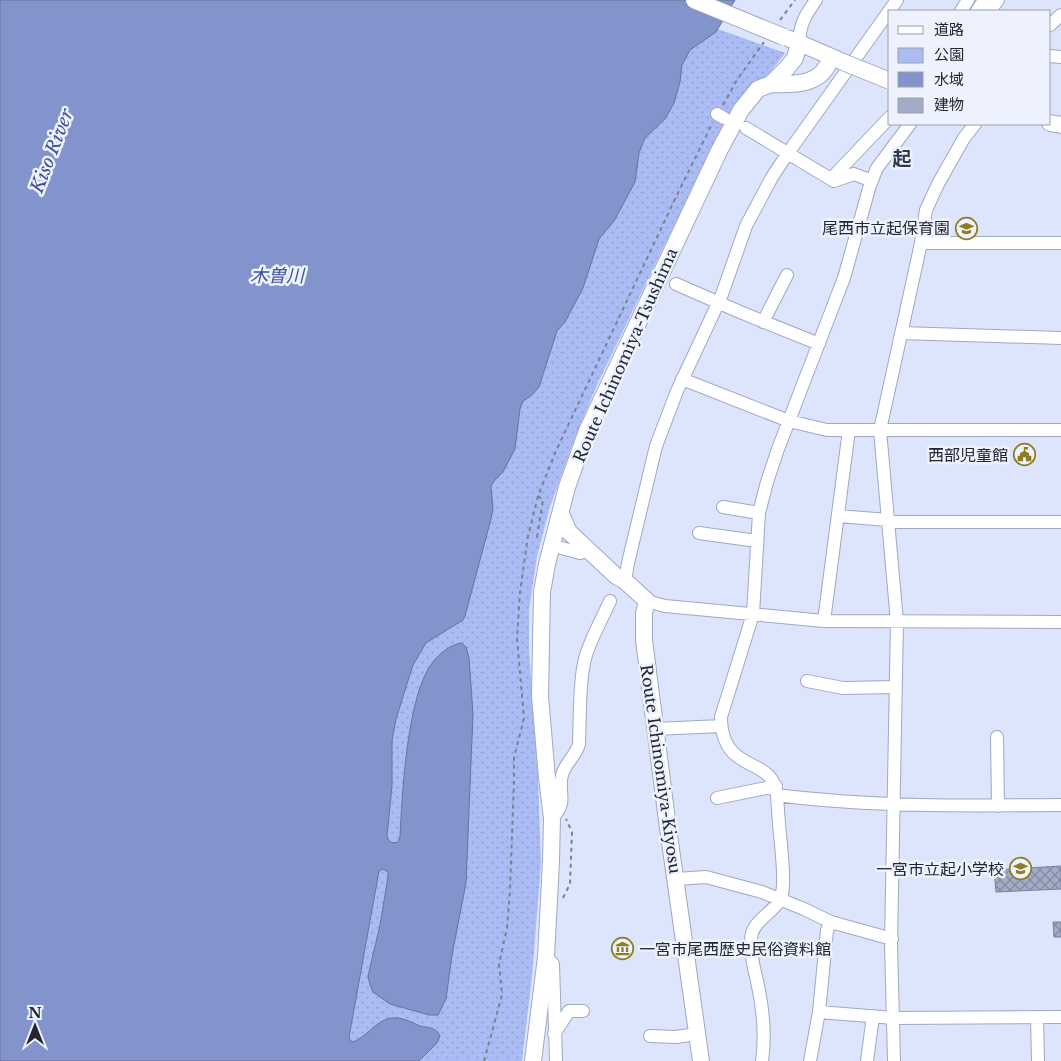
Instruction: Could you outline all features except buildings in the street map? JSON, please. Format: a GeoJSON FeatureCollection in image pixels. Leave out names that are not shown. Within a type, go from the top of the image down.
{"type":"FeatureCollection","features":[{"type":"Feature","properties":{"kind":"main road"},"geometry":{"type":"LineString","coordinates":[[694,0],[888,79]]}},
{"type":"Feature","properties":{"kind":"main road","name":"Route Ichinomiya-Tsushima"},"geometry":{"type":"LineString","coordinates":[[533,1061],[546,957],[556,815],[547,778],[540,696],[542,592],[552,540],[561,514],[567,487],[587,431],[720,149],[735,119],[747,102],[758,89],[771,84],[795,58],[791,40]]}},
{"type":"Feature","properties":{"kind":"main road"},"geometry":{"type":"LineString","coordinates":[[771,84],[793,85],[806,82],[821,73],[829,63],[837,59]]}},
{"type":"Feature","properties":{"kind":"main road"},"geometry":{"type":"LineString","coordinates":[[561,514],[569,532],[616,576],[647,601]]}},
{"type":"Feature","properties":{"kind":"main road","name":"Route Ichinomiya-Kiyosu"},"geometry":{"type":"LineString","coordinates":[[647,601],[644,613],[644,640],[701,1061]]}},
{"type":"Feature","properties":{"kind":"street"},"geometry":{"type":"LineString","coordinates":[[791,40],[816,0]]}},
{"type":"Feature","properties":{"kind":"street"},"geometry":{"type":"LineString","coordinates":[[1051,24],[1061,15]]}},
{"type":"Feature","properties":{"kind":"street"},"geometry":{"type":"LineString","coordinates":[[625,582],[656,446],[682,379],[718,302],[737,248],[750,220],[772,177],[788,153],[888,16]]}},
{"type":"Feature","properties":{"kind":"street"},"geometry":{"type":"LineString","coordinates":[[831,179],[886,121]]}},
{"type":"Feature","properties":{"kind":"street"},"geometry":{"type":"LineString","coordinates":[[886,121],[888,146],[891,150]]}},
{"type":"Feature","properties":{"kind":"street"},"geometry":{"type":"LineString","coordinates":[[762,1061],[765,1035],[763,1010],[751,950],[751,937],[755,925],[780,900],[784,876],[777,790],[772,778],[735,755],[721,732],[723,710],[753,614],[759,513],[767,482],[844,278],[872,180],[877,168],[909,125]]}},
{"type":"Feature","properties":{"kind":"street"},"geometry":{"type":"LineString","coordinates":[[894,1061],[892,939],[897,622],[880,430],[921,243],[926,210],[938,184],[964,138],[974,125]]}},
{"type":"Feature","properties":{"kind":"street"},"geometry":{"type":"LineString","coordinates":[[746,128],[834,181],[854,174],[872,180]]}},
{"type":"Feature","properties":{"kind":"street"},"geometry":{"type":"LineString","coordinates":[[921,243],[1061,244]]}},
{"type":"Feature","properties":{"kind":"street"},"geometry":{"type":"LineString","coordinates":[[763,322],[787,275]]}},
{"type":"Feature","properties":{"kind":"street"},"geometry":{"type":"LineString","coordinates":[[676,284],[819,344]]}},
{"type":"Feature","properties":{"kind":"street"},"geometry":{"type":"LineString","coordinates":[[901,332],[1061,338]]}},
{"type":"Feature","properties":{"kind":"street"},"geometry":{"type":"LineString","coordinates":[[682,379],[789,421],[827,430],[1061,430]]}},
{"type":"Feature","properties":{"kind":"street"},"geometry":{"type":"LineString","coordinates":[[824,621],[850,430]]}},
{"type":"Feature","properties":{"kind":"street"},"geometry":{"type":"LineString","coordinates":[[723,507],[759,513]]}},
{"type":"Feature","properties":{"kind":"street"},"geometry":{"type":"LineString","coordinates":[[838,516],[889,521],[1061,522]]}},
{"type":"Feature","properties":{"kind":"street"},"geometry":{"type":"LineString","coordinates":[[699,533],[757,541]]}},
{"type":"Feature","properties":{"kind":"street"},"geometry":{"type":"LineString","coordinates":[[558,547],[580,553],[587,550]]}},
{"type":"Feature","properties":{"kind":"street"},"geometry":{"type":"LineString","coordinates":[[556,815],[562,803],[561,775],[577,753],[579,744],[582,673],[585,657],[610,601]]}},
{"type":"Feature","properties":{"kind":"street"},"geometry":{"type":"LineString","coordinates":[[647,601],[665,606],[824,621],[1061,622]]}},
{"type":"Feature","properties":{"kind":"street"},"geometry":{"type":"LineString","coordinates":[[807,681],[843,688],[895,687]]}},
{"type":"Feature","properties":{"kind":"street"},"geometry":{"type":"LineString","coordinates":[[655,730],[721,726]]}},
{"type":"Feature","properties":{"kind":"street"},"geometry":{"type":"LineString","coordinates":[[997,737],[998,806]]}},
{"type":"Feature","properties":{"kind":"street"},"geometry":{"type":"LineString","coordinates":[[717,798],[777,790],[846,802],[998,806],[1061,805]]}},
{"type":"Feature","properties":{"kind":"street"},"geometry":{"type":"LineString","coordinates":[[676,879],[706,877],[762,892],[831,922],[892,939]]}},
{"type":"Feature","properties":{"kind":"street"},"geometry":{"type":"LineString","coordinates":[[810,1061],[819,1012],[827,930],[831,922]]}},
{"type":"Feature","properties":{"kind":"street"},"geometry":{"type":"LineString","coordinates":[[546,957],[553,964],[556,1061]]}},
{"type":"Feature","properties":{"kind":"street"},"geometry":{"type":"LineString","coordinates":[[554,1034],[569,1011],[583,1011]]}},
{"type":"Feature","properties":{"kind":"street"},"geometry":{"type":"LineString","coordinates":[[819,1012],[894,1018],[1061,1017]]}},
{"type":"Feature","properties":{"kind":"street"},"geometry":{"type":"LineString","coordinates":[[867,1061],[873,1016]]}},
{"type":"Feature","properties":{"kind":"street"},"geometry":{"type":"LineString","coordinates":[[1037,1018],[1038,1061]]}},
{"type":"Feature","properties":{"kind":"street"},"geometry":{"type":"LineString","coordinates":[[650,1036],[676,1037],[697,1034]]}},
{"type":"Feature","properties":{"kind":"path"},"geometry":{"type":"LineString","coordinates":[[538,496],[542,500],[537,537],[543,543]]}},
{"type":"Feature","properties":{"kind":"path"},"geometry":{"type":"LineString","coordinates":[[484,1061],[502,995],[500,964],[505,943],[509,905],[513,842],[514,758],[524,718],[517,639]]}},
{"type":"Feature","properties":{"kind":"path"},"geometry":{"type":"LineString","coordinates":[[556,815],[566,818],[572,832],[570,884],[563,900]]}},
{"type":"Feature","properties":{"kind":"green space"},"geometry":{"type":"Polygon","coordinates":[[[715,28],[785,53],[769,74],[750,88],[732,111],[660,254],[597,385],[573,443],[550,507],[537,556],[529,610],[529,650],[538,777],[541,863],[532,977],[522,1061],[405,1061],[358,1049],[343,1034],[370,876],[400,844],[392,845],[384,838],[382,730],[501,447],[630,155],[688,50],[715,28]]]}},
{"type":"Feature","properties":{"kind":"water","name":"木曽川"},"geometry":{"type":"Polygon","coordinates":[[[0,0],[735,0],[716,32],[690,50],[682,65],[680,82],[674,103],[665,119],[645,138],[639,153],[635,182],[614,221],[599,239],[583,288],[565,322],[557,331],[539,387],[531,396],[523,401],[520,409],[515,449],[503,472],[491,486],[493,509],[491,519],[465,616],[463,620],[426,643],[413,665],[396,719],[392,741],[392,786],[387,836],[389,841],[393,843],[398,842],[400,837],[404,772],[412,720],[424,677],[433,662],[446,650],[461,643],[466,647],[469,658],[473,714],[466,883],[452,955],[446,999],[438,1015],[429,1015],[390,1004],[373,992],[368,976],[380,925],[388,877],[388,872],[383,869],[379,871],[349,1037],[353,1042],[380,1023],[391,1018],[404,1019],[420,1026],[434,1029],[440,1036],[437,1043],[419,1061],[0,1061],[0,0]]]}},
{"type":"Feature","properties":{"kind":"place","name":"尾西市立起保育園"},"geometry":{"type":"Point","coordinates":[966,228]}},
{"type":"Feature","properties":{"kind":"place","name":"西部児童館"},"geometry":{"type":"Point","coordinates":[1024,455]}},
{"type":"Feature","properties":{"kind":"place","name":"一宮市立起小学校"},"geometry":{"type":"Point","coordinates":[1020,869]}},
{"type":"Feature","properties":{"kind":"place","name":"一宮市尾西歴史民俗資料館"},"geometry":{"type":"Point","coordinates":[623,949]}},
{"type":"Feature","properties":{"kind":"district","name":"起"},"geometry":{"type":"Point","coordinates":[902,158]}},
{"type":"Feature","properties":{"kind":"water label","name":"Kiso River"},"geometry":{"type":"Point","coordinates":[52,151]}}]}
